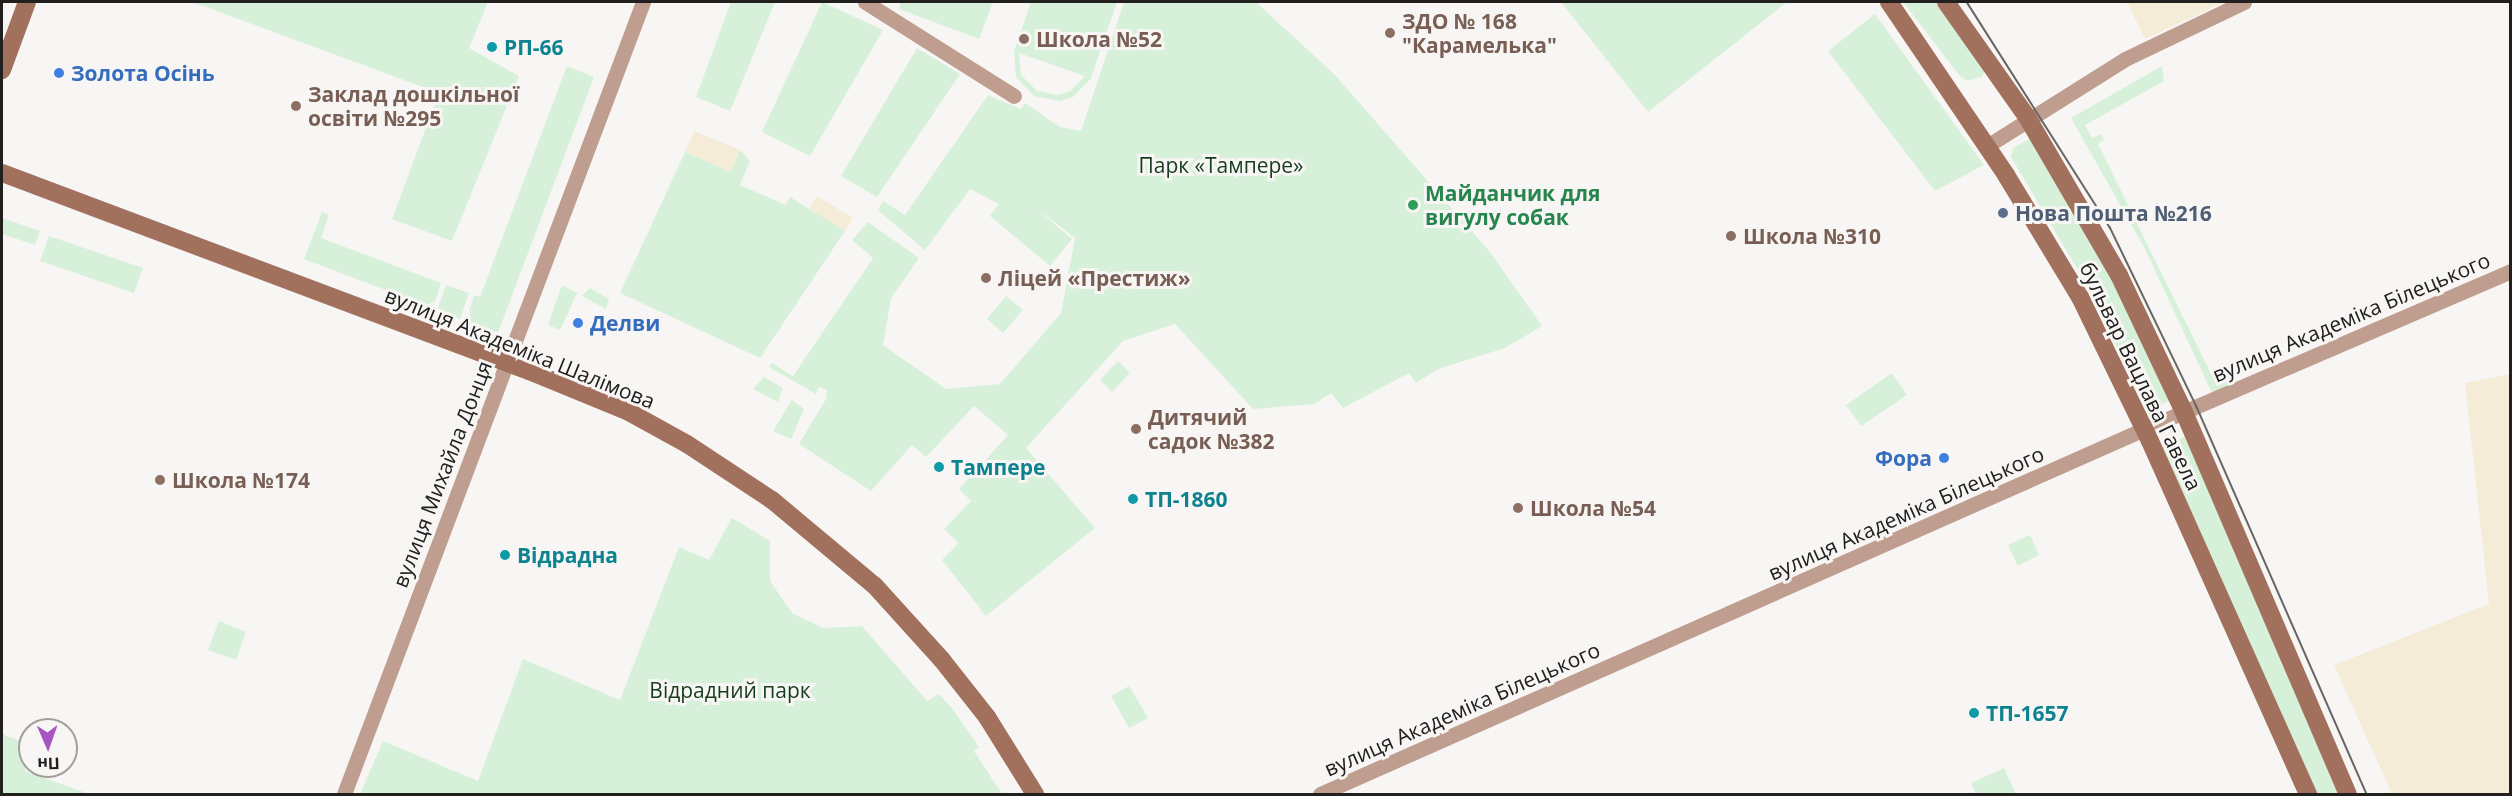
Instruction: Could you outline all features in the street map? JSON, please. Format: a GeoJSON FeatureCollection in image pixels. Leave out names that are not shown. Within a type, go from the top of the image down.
{"type":"FeatureCollection","features":[{"type":"Feature","properties":{"kind":"street"},"geometry":{"type":"LineString","coordinates":[[2,70],[27,2]]}},
{"type":"Feature","properties":{"kind":"street","name":"вулиця Михайла Донця"},"geometry":{"type":"LineString","coordinates":[[344,795],[644,2]]}},
{"type":"Feature","properties":{"kind":"street"},"geometry":{"type":"LineString","coordinates":[[865,2],[1014,96]]}},
{"type":"Feature","properties":{"kind":"street","name":"бульвар Вацлава Гавела"},"geometry":{"type":"LineString","coordinates":[[1889,2],[1987,146],[2053,249],[2144,429],[2308,795]]}},
{"type":"Feature","properties":{"kind":"street","name":"бульвар Вацлава Гавела"},"geometry":{"type":"LineString","coordinates":[[1946,2],[2027,117],[2119,275],[2184,412],[2348,795]]}},
{"type":"Feature","properties":{"kind":"street"},"geometry":{"type":"LineString","coordinates":[[1987,146],[2027,117],[2134,54],[2244,2]]}},
{"type":"Feature","properties":{"kind":"street","name":"вулиця Академіка Шалімова"},"geometry":{"type":"LineString","coordinates":[[2,173],[629,412],[687,444],[803,524],[875,586],[942,660],[987,717],[1035,795]]}},
{"type":"Feature","properties":{"kind":"street","name":"вулиця Академіка Шалімова"},"geometry":{"type":"LineString","coordinates":[[2,182],[506,365],[627,418],[684,449],[777,511],[898,619],[981,720],[1029,795]]}},
{"type":"Feature","properties":{"kind":"street","name":"вулиця Академіка Білецького"},"geometry":{"type":"LineString","coordinates":[[1320,795],[2144,429],[2511,271]]}},
{"type":"Feature","properties":{"kind":"shaded area"},"geometry":{"type":"Polygon","coordinates":[[[2127,2],[2225,2],[2145,39],[2127,2]]]}},
{"type":"Feature","properties":{"kind":"shaded area"},"geometry":{"type":"Polygon","coordinates":[[[694,131],[740,150],[731,172],[685,152],[694,131]]]}},
{"type":"Feature","properties":{"kind":"shaded area"},"geometry":{"type":"Polygon","coordinates":[[[817,196],[853,218],[845,231],[809,209],[817,196]]]}},
{"type":"Feature","properties":{"kind":"shaded area"},"geometry":{"type":"Polygon","coordinates":[[[2510,374],[2510,794],[2392,794],[2334,665],[2489,604],[2465,383],[2510,374]]]}},
{"type":"Feature","properties":{"kind":"green space"},"geometry":{"type":"Polygon","coordinates":[[[192,2],[488,2],[469,48],[519,76],[452,241],[392,219],[439,93],[192,2]]]}},
{"type":"Feature","properties":{"kind":"green space"},"geometry":{"type":"Polygon","coordinates":[[[731,2],[775,2],[730,111],[696,97],[731,2]]]}},
{"type":"Feature","properties":{"kind":"green space"},"geometry":{"type":"Polygon","coordinates":[[[822,2],[883,30],[810,156],[762,132],[822,2]]]}},
{"type":"Feature","properties":{"kind":"green space"},"geometry":{"type":"Polygon","coordinates":[[[901,2],[993,2],[979,39],[899,9],[901,2]]]}},
{"type":"Feature","properties":{"kind":"green space"},"geometry":{"type":"Polygon","coordinates":[[[1031,2],[1117,2],[1091,78],[1073,97],[1060,101],[1034,96],[1016,77],[1014,51],[1031,2]],[[1019,53],[1021,75],[1037,91],[1059,95],[1070,91],[1085,76],[1019,53]]]}},
{"type":"Feature","properties":{"kind":"green space","name":"Парк «Тампере»"},"geometry":{"type":"Polygon","coordinates":[[[1124,2],[1256,2],[1335,75],[1490,252],[1542,326],[1505,348],[1438,369],[1416,383],[1409,373],[1343,408],[1331,393],[1314,404],[1253,409],[1175,324],[1123,341],[1026,448],[1095,528],[986,616],[942,560],[959,543],[944,529],[971,501],[959,489],[1008,435],[974,406],[926,457],[912,445],[871,491],[799,444],[826,399],[827,390],[819,387],[816,394],[769,367],[772,363],[793,376],[873,258],[852,240],[868,222],[919,258],[891,298],[883,345],[946,389],[1000,384],[1061,313],[1075,238],[1036,208],[1072,239],[1050,266],[990,216],[999,204],[970,189],[925,250],[878,210],[883,201],[905,215],[988,95],[1021,109],[1025,103],[1060,127],[1081,131],[1124,2]]]}},
{"type":"Feature","properties":{"kind":"green space"},"geometry":{"type":"Polygon","coordinates":[[[1561,2],[1787,2],[1648,112],[1561,2]]]}},
{"type":"Feature","properties":{"kind":"green space"},"geometry":{"type":"Polygon","coordinates":[[[1903,2],[1942,2],[1986,68],[1982,77],[1967,81],[1959,75],[1903,2]]]}},
{"type":"Feature","properties":{"kind":"green space"},"geometry":{"type":"Polygon","coordinates":[[[1875,14],[1984,165],[1935,191],[1828,51],[1875,14]]]}},
{"type":"Feature","properties":{"kind":"green space"},"geometry":{"type":"Polygon","coordinates":[[[917,48],[960,74],[877,197],[841,176],[917,48]]]}},
{"type":"Feature","properties":{"kind":"green space"},"geometry":{"type":"Polygon","coordinates":[[[567,66],[594,77],[498,333],[466,321],[474,295],[480,297],[567,66]]]}},
{"type":"Feature","properties":{"kind":"green space"},"geometry":{"type":"Polygon","coordinates":[[[2162,66],[2164,81],[2085,125],[2092,138],[2101,134],[2104,140],[2098,144],[2215,382],[2228,378],[2232,385],[2212,393],[2145,249],[2071,118],[2162,66]]]}},
{"type":"Feature","properties":{"kind":"green space"},"geometry":{"type":"Polygon","coordinates":[[[2029,139],[2036,143],[2112,278],[2171,400],[2146,411],[2091,292],[2011,157],[2013,148],[2029,139]]]}},
{"type":"Feature","properties":{"kind":"green space"},"geometry":{"type":"Polygon","coordinates":[[[740,150],[750,161],[740,185],[786,205],[790,197],[845,231],[760,358],[620,293],[685,152],[731,172],[740,150]]]}},
{"type":"Feature","properties":{"kind":"green space"},"geometry":{"type":"Polygon","coordinates":[[[322,212],[329,215],[321,238],[441,283],[433,308],[304,259],[322,212]]]}},
{"type":"Feature","properties":{"kind":"green space"},"geometry":{"type":"Polygon","coordinates":[[[2,218],[40,231],[35,245],[2,234],[2,218]]]}},
{"type":"Feature","properties":{"kind":"green space"},"geometry":{"type":"Polygon","coordinates":[[[49,236],[143,268],[134,293],[40,261],[49,236]]]}},
{"type":"Feature","properties":{"kind":"green space"},"geometry":{"type":"Polygon","coordinates":[[[446,285],[469,293],[460,319],[437,310],[446,285]]]}},
{"type":"Feature","properties":{"kind":"green space"},"geometry":{"type":"Polygon","coordinates":[[[562,285],[577,293],[560,330],[548,325],[562,285]]]}},
{"type":"Feature","properties":{"kind":"green space"},"geometry":{"type":"Polygon","coordinates":[[[590,288],[609,299],[606,309],[582,296],[590,288]]]}},
{"type":"Feature","properties":{"kind":"green space"},"geometry":{"type":"Polygon","coordinates":[[[1006,296],[1023,310],[1003,333],[987,319],[1006,296]]]}},
{"type":"Feature","properties":{"kind":"green space"},"geometry":{"type":"Polygon","coordinates":[[[1118,361],[1130,373],[1112,392],[1100,380],[1118,361]]]}},
{"type":"Feature","properties":{"kind":"green space"},"geometry":{"type":"Polygon","coordinates":[[[1892,373],[1907,395],[1861,426],[1846,405],[1892,373]]]}},
{"type":"Feature","properties":{"kind":"green space"},"geometry":{"type":"Polygon","coordinates":[[[764,377],[783,388],[778,402],[753,389],[764,377]]]}},
{"type":"Feature","properties":{"kind":"green space"},"geometry":{"type":"Polygon","coordinates":[[[792,400],[804,409],[791,439],[773,431],[792,400]]]}},
{"type":"Feature","properties":{"kind":"green space"},"geometry":{"type":"Polygon","coordinates":[[[2185,437],[2344,794],[2316,794],[2162,446],[2185,437]]]}},
{"type":"Feature","properties":{"kind":"green space","name":"Відрадний парк"},"geometry":{"type":"Polygon","coordinates":[[[732,518],[770,541],[770,581],[793,614],[824,628],[862,626],[927,701],[939,694],[952,708],[979,747],[974,751],[1002,794],[360,794],[383,741],[478,781],[523,659],[620,700],[679,547],[709,560],[732,518]]]}},
{"type":"Feature","properties":{"kind":"green space"},"geometry":{"type":"Polygon","coordinates":[[[2030,535],[2039,555],[2018,566],[2008,545],[2030,535]]]}},
{"type":"Feature","properties":{"kind":"green space"},"geometry":{"type":"Polygon","coordinates":[[[219,621],[246,632],[236,660],[208,650],[219,621]]]}},
{"type":"Feature","properties":{"kind":"green space"},"geometry":{"type":"Polygon","coordinates":[[[1129,686],[1148,718],[1129,728],[1111,696],[1129,686]]]}},
{"type":"Feature","properties":{"kind":"green space"},"geometry":{"type":"Polygon","coordinates":[[[2,734],[18,740],[18,778],[44,778],[89,794],[2,794],[2,734]]]}},
{"type":"Feature","properties":{"kind":"green space"},"geometry":{"type":"Polygon","coordinates":[[[2004,768],[2016,794],[1976,794],[1971,783],[2004,768]]]}},
{"type":"Feature","properties":{"kind":"tram line"},"geometry":{"type":"LineString","coordinates":[[1967,2],[2110,227],[2197,407],[2367,794]]}},
{"type":"Feature","properties":{"kind":"place","name":"ЗДО № 168 \"Карамелька\""},"geometry":{"type":"Point","coordinates":[1390,33]}},
{"type":"Feature","properties":{"kind":"place","name":"Школа №52"},"geometry":{"type":"Point","coordinates":[1024,39]}},
{"type":"Feature","properties":{"kind":"place","name":"РП-66"},"geometry":{"type":"Point","coordinates":[492,47]}},
{"type":"Feature","properties":{"kind":"place","name":"Золота Осінь"},"geometry":{"type":"Point","coordinates":[59,73]}},
{"type":"Feature","properties":{"kind":"place","name":"Заклад дошкільної освіти №295"},"geometry":{"type":"Point","coordinates":[296,106]}},
{"type":"Feature","properties":{"kind":"place","name":"Майданчик для вигулу собак"},"geometry":{"type":"Point","coordinates":[1413,205]}},
{"type":"Feature","properties":{"kind":"place","name":"Нова Пошта №216"},"geometry":{"type":"Point","coordinates":[2003,213]}},
{"type":"Feature","properties":{"kind":"place","name":"Школа №310"},"geometry":{"type":"Point","coordinates":[1731,236]}},
{"type":"Feature","properties":{"kind":"place","name":"Ліцей «Престиж»"},"geometry":{"type":"Point","coordinates":[986,278]}},
{"type":"Feature","properties":{"kind":"place","name":"Делви"},"geometry":{"type":"Point","coordinates":[578,323]}},
{"type":"Feature","properties":{"kind":"place","name":"Дитячий садок №382"},"geometry":{"type":"Point","coordinates":[1136,429]}},
{"type":"Feature","properties":{"kind":"place","name":"Фора"},"geometry":{"type":"Point","coordinates":[1944,458]}},
{"type":"Feature","properties":{"kind":"place","name":"Тампере"},"geometry":{"type":"Point","coordinates":[939,467]}},
{"type":"Feature","properties":{"kind":"place","name":"Школа №174"},"geometry":{"type":"Point","coordinates":[160,480]}},
{"type":"Feature","properties":{"kind":"place","name":"ТП-1860"},"geometry":{"type":"Point","coordinates":[1133,499]}},
{"type":"Feature","properties":{"kind":"place","name":"Школа №54"},"geometry":{"type":"Point","coordinates":[1518,508]}},
{"type":"Feature","properties":{"kind":"place","name":"Відрадна"},"geometry":{"type":"Point","coordinates":[505,555]}},
{"type":"Feature","properties":{"kind":"place","name":"ТП-1657"},"geometry":{"type":"Point","coordinates":[1974,713]}}]}
